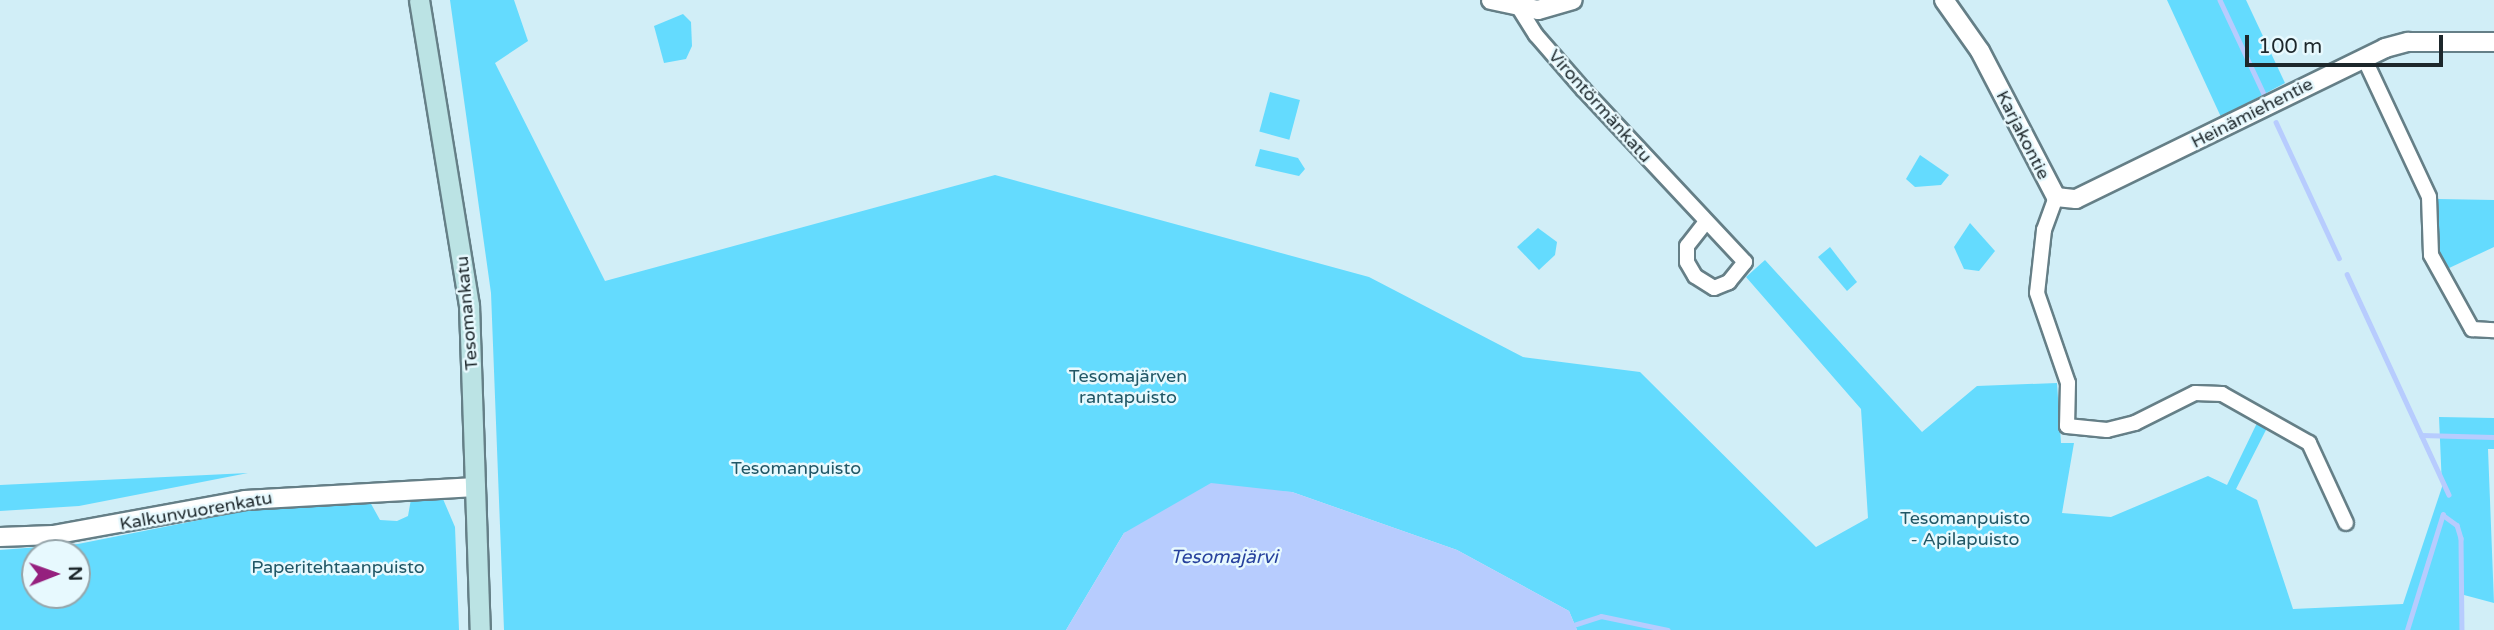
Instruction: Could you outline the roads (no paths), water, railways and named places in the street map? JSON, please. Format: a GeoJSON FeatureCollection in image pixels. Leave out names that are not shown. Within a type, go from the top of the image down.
{"type":"FeatureCollection","features":[{"type":"Feature","properties":{"kind":"main road","name":"Tesomankatu"},"geometry":{"type":"LineString","coordinates":[[419,0],[469,305],[481,630]]}},
{"type":"Feature","properties":{"kind":"street"},"geometry":{"type":"LineString","coordinates":[[1491,0],[1538,10],[1573,0]]}},
{"type":"Feature","properties":{"kind":"street","name":"Karjakontie"},"geometry":{"type":"LineString","coordinates":[[1944,0],[1980,51],[2056,197],[2044,230],[2037,291],[2068,383],[2067,426],[2107,430],[2135,424],[2195,393],[2222,394],[2309,443],[2346,523]]}},
{"type":"Feature","properties":{"kind":"street","name":"Virontörmänkatu"},"geometry":{"type":"LineString","coordinates":[[1519,8],[1583,89],[1745,262],[1729,282],[1714,288],[1695,276],[1688,261],[1687,246],[1706,222]]}},
{"type":"Feature","properties":{"kind":"street","name":"Heinämiehentie"},"geometry":{"type":"LineString","coordinates":[[2056,197],[2077,199],[2364,58],[2408,41],[2494,41]]}},
{"type":"Feature","properties":{"kind":"street"},"geometry":{"type":"LineString","coordinates":[[2364,58],[2430,197],[2431,255],[2472,329],[2494,330]]}},
{"type":"Feature","properties":{"kind":"street","name":"Kalkunvuorenkatu"},"geometry":{"type":"LineString","coordinates":[[0,537],[52,535],[271,497],[476,487]]}},
{"type":"Feature","properties":{"kind":"water","name":"Tesomajärvi"},"geometry":{"type":"Polygon","coordinates":[[[1211,483],[1292,492],[1457,550],[1569,611],[1577,630],[1066,630],[1124,533],[1211,483]]]}},
{"type":"Feature","properties":{"kind":"waterway"},"geometry":{"type":"LineString","coordinates":[[2220,0],[2264,94]]}},
{"type":"Feature","properties":{"kind":"waterway"},"geometry":{"type":"LineString","coordinates":[[2276,122],[2339,258]]}},
{"type":"Feature","properties":{"kind":"waterway"},"geometry":{"type":"LineString","coordinates":[[2347,274],[2449,495]]}},
{"type":"Feature","properties":{"kind":"waterway"},"geometry":{"type":"LineString","coordinates":[[2421,435],[2494,437]]}},
{"type":"Feature","properties":{"kind":"waterway"},"geometry":{"type":"LineString","coordinates":[[2407,630],[2443,514]]}},
{"type":"Feature","properties":{"kind":"waterway"},"geometry":{"type":"LineString","coordinates":[[2443,515],[2457,525],[2461,538],[2462,630]]}},
{"type":"Feature","properties":{"kind":"waterway"},"geometry":{"type":"LineString","coordinates":[[1574,625],[1601,616],[1668,630]]}},
{"type":"Feature","properties":{"kind":"park label","name":"Tesomajärven rantapuisto"},"geometry":{"type":"Point","coordinates":[1128,387]}},
{"type":"Feature","properties":{"kind":"park label","name":"Tesomanpuisto"},"geometry":{"type":"Point","coordinates":[796,468]}},
{"type":"Feature","properties":{"kind":"park label","name":"Tesomanpuisto - Apilapuisto"},"geometry":{"type":"Point","coordinates":[1965,529]}},
{"type":"Feature","properties":{"kind":"park label","name":"Paperitehtaanpuisto"},"geometry":{"type":"Point","coordinates":[338,567]}}]}
